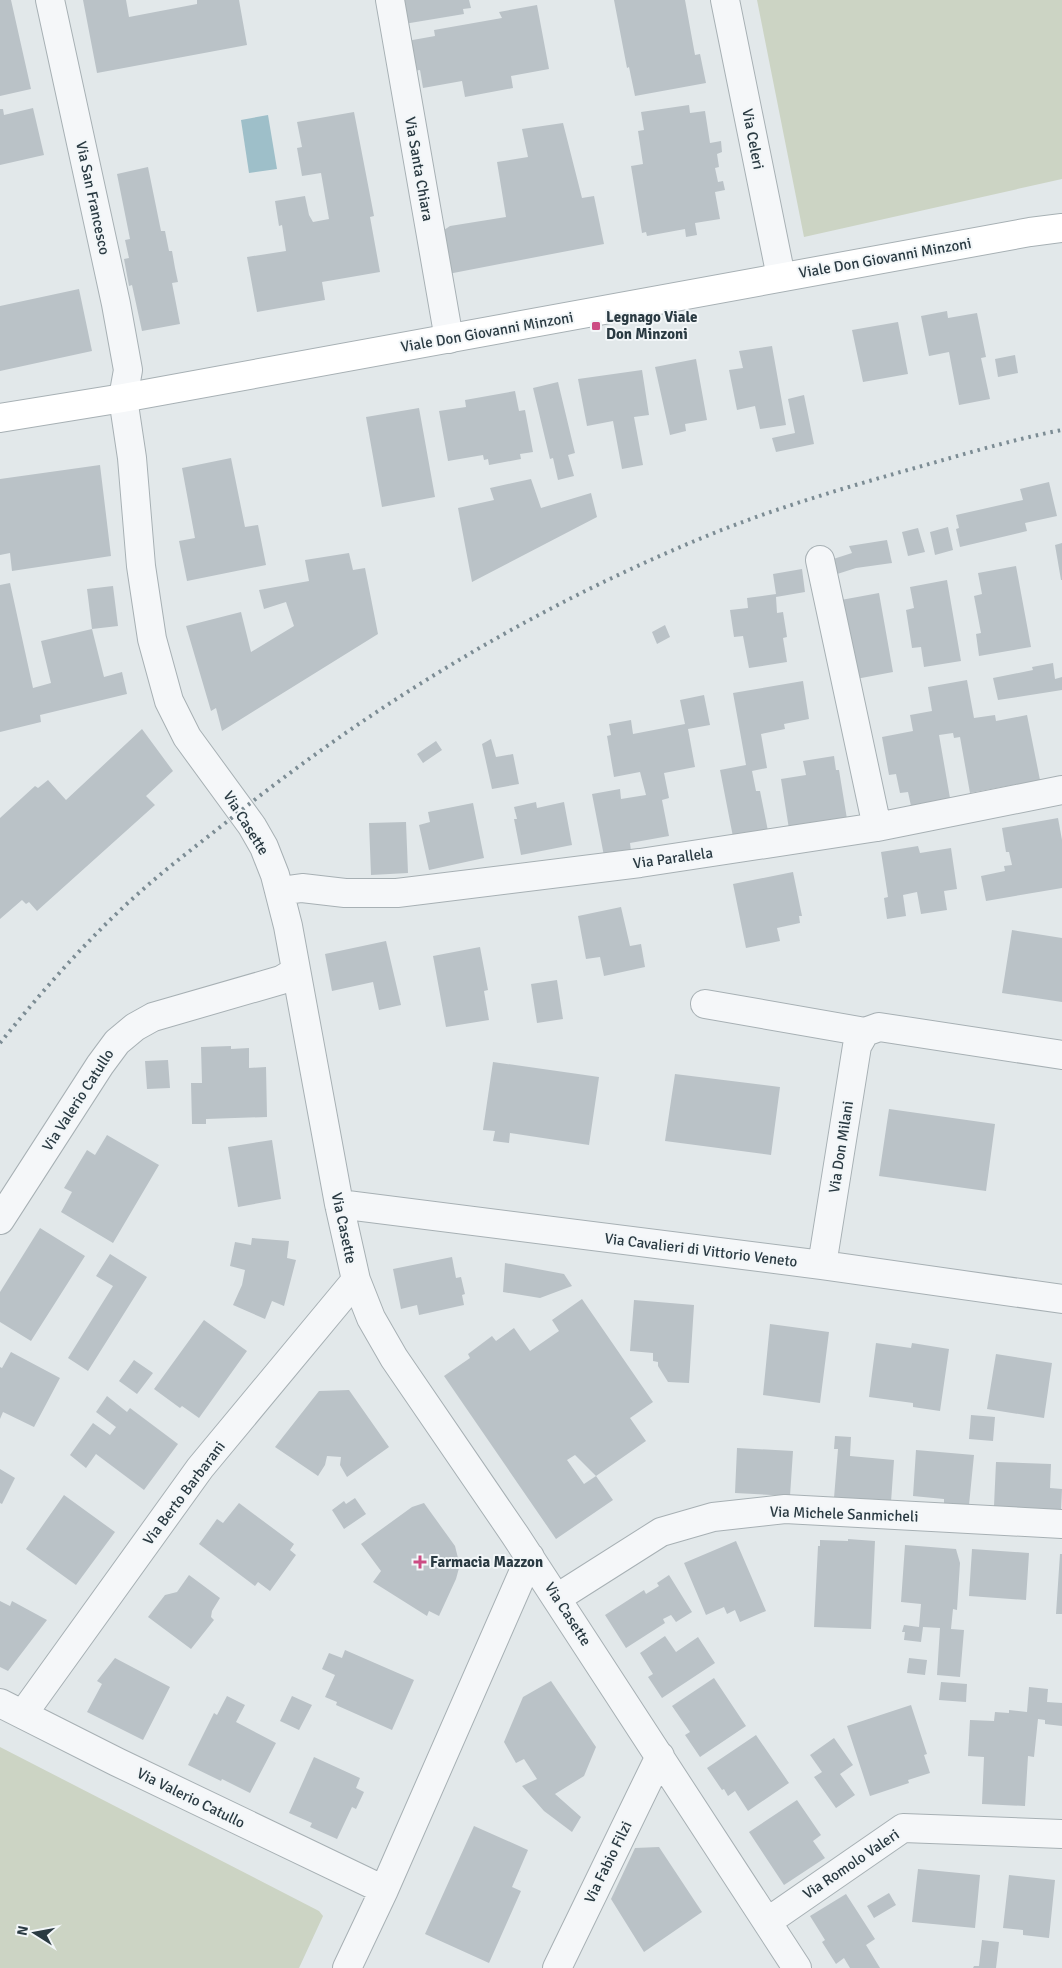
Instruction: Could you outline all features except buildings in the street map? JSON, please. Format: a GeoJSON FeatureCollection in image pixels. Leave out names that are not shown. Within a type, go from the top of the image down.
{"type":"FeatureCollection","features":[{"type":"Feature","properties":{"kind":"main road","name":"Viale Don Giovanni Minzoni"},"geometry":{"type":"LineString","coordinates":[[0,418],[124,398],[781,277],[1030,232],[1062,228]]}},
{"type":"Feature","properties":{"kind":"street","name":"Via San Francesco"},"geometry":{"type":"LineString","coordinates":[[50,0],[116,304],[128,370],[124,398]]}},
{"type":"Feature","properties":{"kind":"street","name":"Via Santa Chiara"},"geometry":{"type":"LineString","coordinates":[[390,0],[448,339]]}},
{"type":"Feature","properties":{"kind":"street","name":"Via Celeri"},"geometry":{"type":"LineString","coordinates":[[725,0],[781,277]]}},
{"type":"Feature","properties":{"kind":"street","name":"Via Casette"},"geometry":{"type":"LineString","coordinates":[[124,398],[132,458],[141,566],[152,639],[168,701],[187,737],[260,840],[275,875],[280,891],[296,972],[339,1204],[356,1280],[371,1318],[394,1358],[530,1557],[797,1968]]}},
{"type":"Feature","properties":{"kind":"street"},"geometry":{"type":"LineString","coordinates":[[820,560],[877,828]]}},
{"type":"Feature","properties":{"kind":"street","name":"Via Parallela"},"geometry":{"type":"LineString","coordinates":[[280,891],[302,888],[345,893],[397,893],[640,863],[877,828],[1062,790]]}},
{"type":"Feature","properties":{"kind":"street","name":"Via Valerio Catullo"},"geometry":{"type":"LineString","coordinates":[[0,1220],[100,1065],[117,1042],[135,1027],[153,1017],[281,980],[296,972]]}},
{"type":"Feature","properties":{"kind":"street"},"geometry":{"type":"LineString","coordinates":[[705,1004],[865,1032],[880,1026],[1062,1055]]}},
{"type":"Feature","properties":{"kind":"street","name":"Via Don Milani"},"geometry":{"type":"LineString","coordinates":[[822,1265],[857,1046],[865,1032]]}},
{"type":"Feature","properties":{"kind":"street","name":"Via Cavalieri di Vittorio Veneto"},"geometry":{"type":"LineString","coordinates":[[339,1204],[822,1265],[1062,1299]]}},
{"type":"Feature","properties":{"kind":"street","name":"Via Berto Barbarani"},"geometry":{"type":"LineString","coordinates":[[11,1708],[200,1468],[356,1280]]}},
{"type":"Feature","properties":{"kind":"street","name":"Via Michele Sanmicheli"},"geometry":{"type":"LineString","coordinates":[[557,1598],[660,1532],[713,1517],[785,1509],[1062,1524]]}},
{"type":"Feature","properties":{"kind":"street"},"geometry":{"type":"LineString","coordinates":[[347,1968],[384,1890],[530,1557]]}},
{"type":"Feature","properties":{"kind":"street","name":"Via Valerio Catullo"},"geometry":{"type":"LineString","coordinates":[[11,1708],[117,1762],[384,1890]]}},
{"type":"Feature","properties":{"kind":"street","name":"Via Fabio Filzi"},"geometry":{"type":"LineString","coordinates":[[557,1968],[660,1756]]}},
{"type":"Feature","properties":{"kind":"street","name":"Via Romolo Valeri"},"geometry":{"type":"LineString","coordinates":[[767,1922],[903,1828],[1062,1834]]}},
{"type":"Feature","properties":{"kind":"green space"},"geometry":{"type":"Polygon","coordinates":[[[757,0],[1062,0],[1062,179],[804,237],[757,0]]]}},
{"type":"Feature","properties":{"kind":"green space"},"geometry":{"type":"Polygon","coordinates":[[[0,1747],[319,1911],[323,1916],[299,1968],[0,1968],[0,1747]]]}},
{"type":"Feature","properties":{"kind":"water"},"geometry":{"type":"Polygon","coordinates":[[[268,115],[277,169],[249,173],[241,120],[268,115]]]}},
{"type":"Feature","properties":{"kind":"railway"},"geometry":{"type":"LineString","coordinates":[[0,1043],[55,978],[93,937],[134,897],[165,871],[290,773],[347,732],[466,656],[527,621],[590,589],[719,531],[794,504],[871,481],[992,446],[1062,430]]}},
{"type":"Feature","properties":{"kind":"place","name":"Legnago Viale Don Minzoni"},"geometry":{"type":"Point","coordinates":[596,326]}},
{"type":"Feature","properties":{"kind":"place","name":"Farmacia Mazzon"},"geometry":{"type":"Point","coordinates":[420,1562]}}]}
